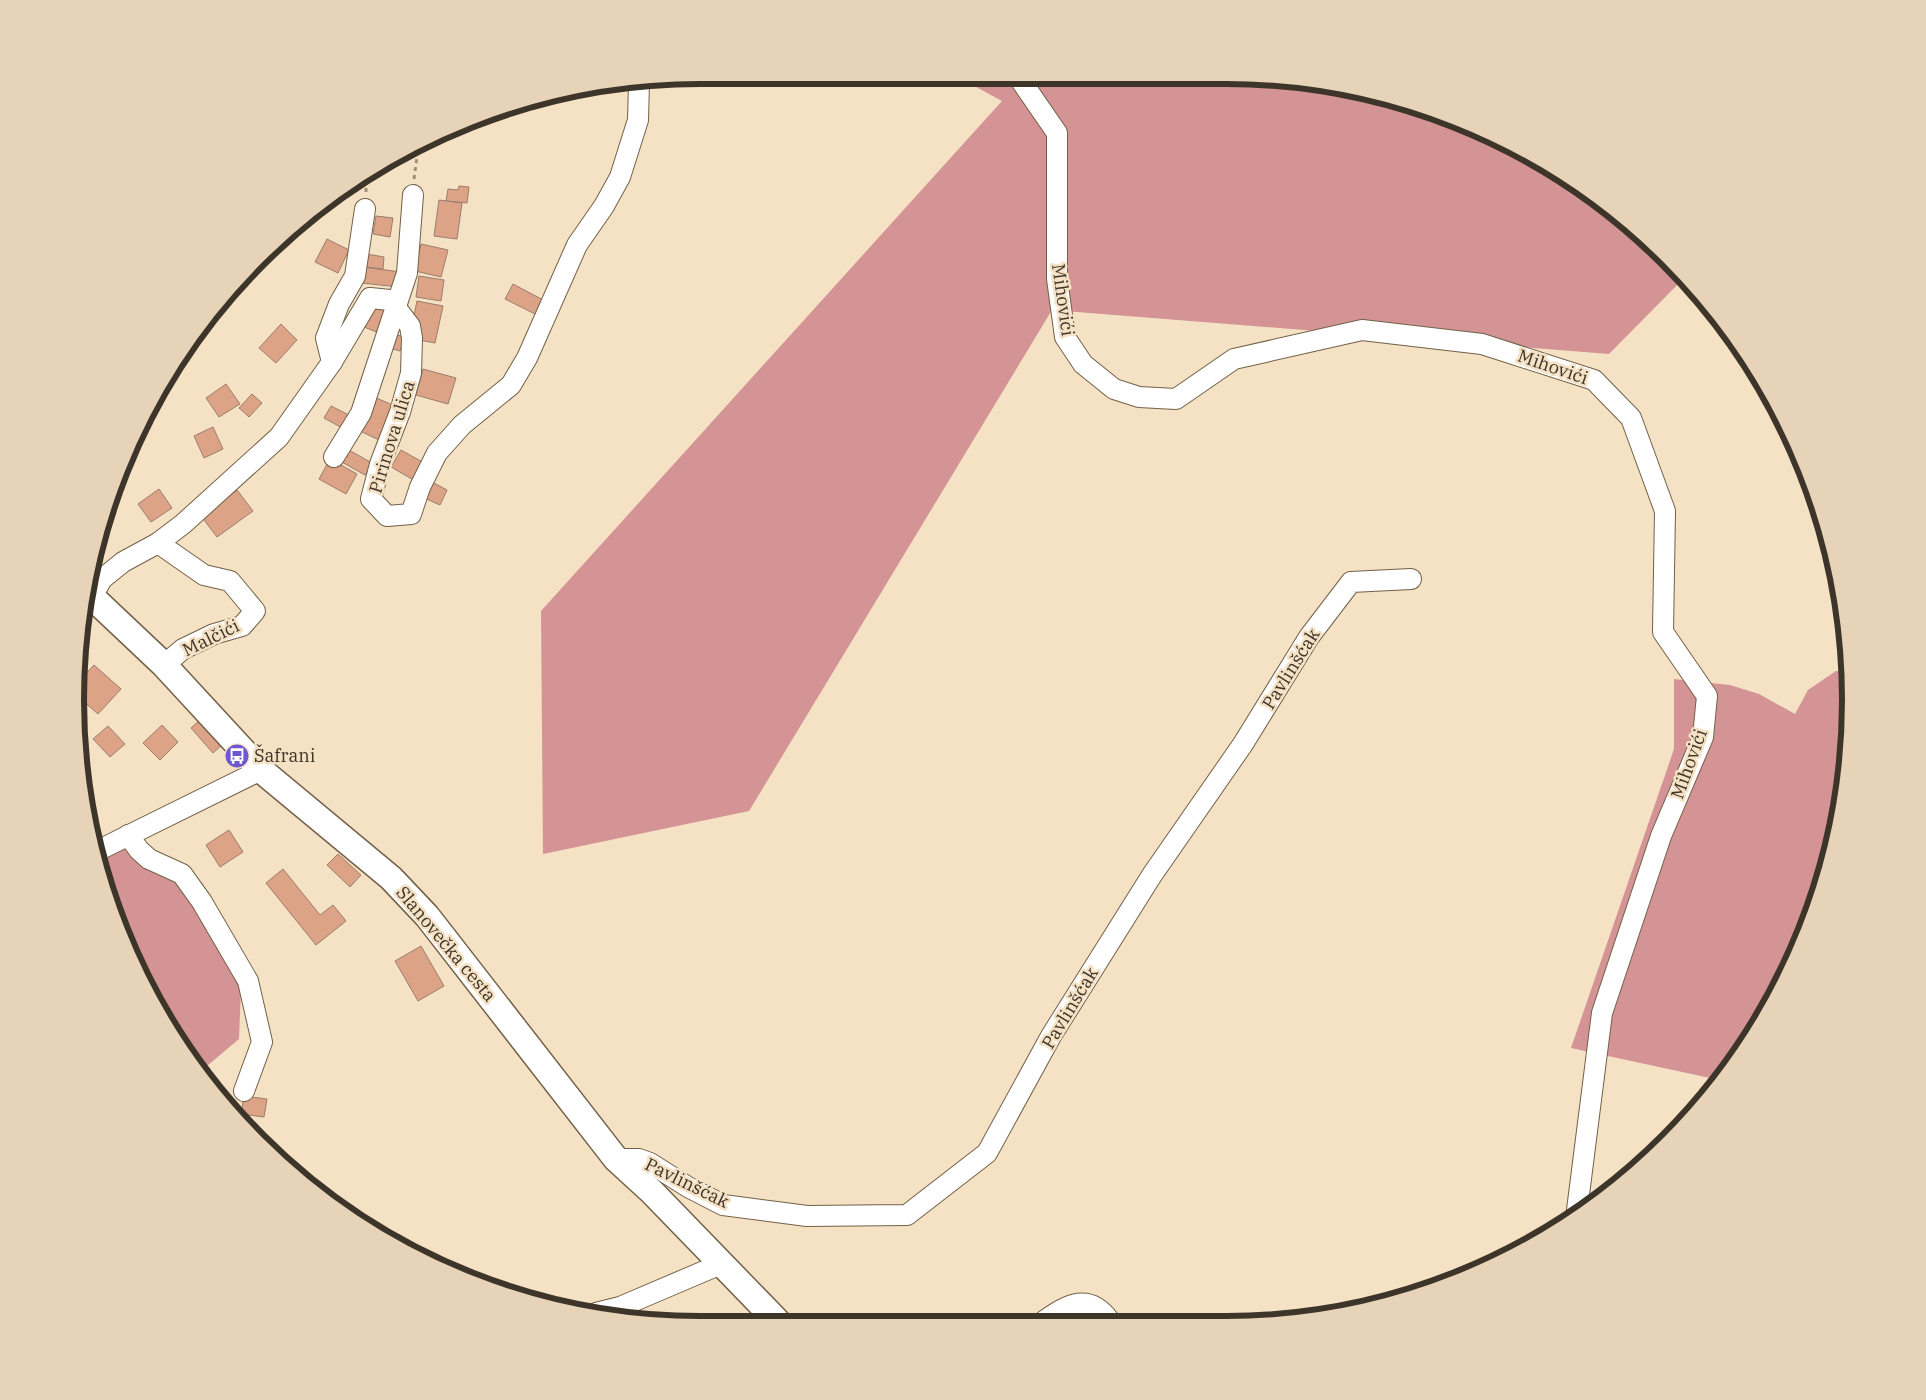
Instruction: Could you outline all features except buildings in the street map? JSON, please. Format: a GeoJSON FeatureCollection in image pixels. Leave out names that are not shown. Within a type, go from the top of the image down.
{"type":"FeatureCollection","features":[{"type":"Feature","properties":{"kind":"street","name":"Mihovići"},"geometry":{"type":"LineString","coordinates":[[1023,84],[1057,133],[1057,279],[1064,337],[1083,364],[1114,389],[1139,397],[1176,399],[1234,358],[1362,330],[1482,344],[1594,380],[1631,418],[1665,511],[1663,632],[1707,696],[1703,737],[1661,836],[1602,1013],[1579,1205]]}},
{"type":"Feature","properties":{"kind":"street","name":"Pirinova ulica"},"geometry":{"type":"LineString","coordinates":[[396,308],[410,326],[412,338],[411,373],[400,412],[380,464],[371,499],[387,516],[411,514],[420,487],[437,453],[462,425],[511,385],[527,358],[577,245],[604,206],[620,177],[638,120],[639,87]]}},
{"type":"Feature","properties":{"kind":"street"},"geometry":{"type":"LineString","coordinates":[[334,457],[360,413],[407,272],[413,195]]}},
{"type":"Feature","properties":{"kind":"street"},"geometry":{"type":"LineString","coordinates":[[332,362],[326,338],[338,304],[355,276],[365,209]]}},
{"type":"Feature","properties":{"kind":"street"},"geometry":{"type":"LineString","coordinates":[[95,588],[102,579],[123,562],[158,543],[183,524],[279,437],[332,362],[370,298],[390,300],[396,308]]}},
{"type":"Feature","properties":{"kind":"street","name":"Malčići"},"geometry":{"type":"LineString","coordinates":[[158,543],[204,575],[230,581],[255,611],[242,626],[214,634],[183,649],[164,666]]}},
{"type":"Feature","properties":{"kind":"street","name":"Pavlinšćak"},"geometry":{"type":"LineString","coordinates":[[616,1159],[639,1159],[650,1163],[688,1187],[723,1205],[807,1216],[908,1214],[987,1153],[1051,1036],[1152,875],[1243,744],[1309,637],[1351,582],[1411,579]]}},
{"type":"Feature","properties":{"kind":"street","name":"Slanovečka cesta"},"geometry":{"type":"LineString","coordinates":[[93,599],[164,666],[261,770],[391,878],[427,916],[616,1159],[652,1192],[772,1316]]}},
{"type":"Feature","properties":{"kind":"street"},"geometry":{"type":"LineString","coordinates":[[103,848],[261,770]]}},
{"type":"Feature","properties":{"kind":"street"},"geometry":{"type":"LineString","coordinates":[[128,835],[148,859],[182,874],[202,902],[248,981],[262,1042],[244,1092]]}},
{"type":"Feature","properties":{"kind":"street"},"geometry":{"type":"LineString","coordinates":[[611,1309],[721,1264]]}},
{"type":"Feature","properties":{"kind":"street"},"geometry":{"type":"LineString","coordinates":[[1052,1316],[1077,1303],[1090,1303],[1105,1316]]}},
{"type":"Feature","properties":{"kind":"path"},"geometry":{"type":"LineString","coordinates":[[413,195],[418,152]]}},
{"type":"Feature","properties":{"kind":"shaded area"},"geometry":{"type":"Polygon","coordinates":[[[971,84],[1266,85],[1306,89],[1385,105],[1424,116],[1462,131],[1499,147],[1534,166],[1601,211],[1662,264],[1679,283],[1609,354],[1052,310],[749,811],[543,854],[541,611],[1002,101],[971,84]]]}},
{"type":"Feature","properties":{"kind":"shaded area"},"geometry":{"type":"Polygon","coordinates":[[[1836,671],[1841,671],[1841,740],[1830,820],[1810,898],[1795,936],[1779,973],[1760,1008],[1738,1042],[1709,1082],[1710,1078],[1571,1048],[1674,749],[1674,679],[1730,685],[1759,694],[1795,714],[1808,690],[1836,671]]]}},
{"type":"Feature","properties":{"kind":"shaded area"},"geometry":{"type":"Polygon","coordinates":[[[122,846],[138,863],[176,881],[212,929],[241,987],[239,1039],[206,1067],[166,1008],[147,973],[116,898],[104,855],[122,846]]]}},
{"type":"Feature","properties":{"kind":"place","name":"Šafrani"},"geometry":{"type":"Point","coordinates":[237,756]}}]}
